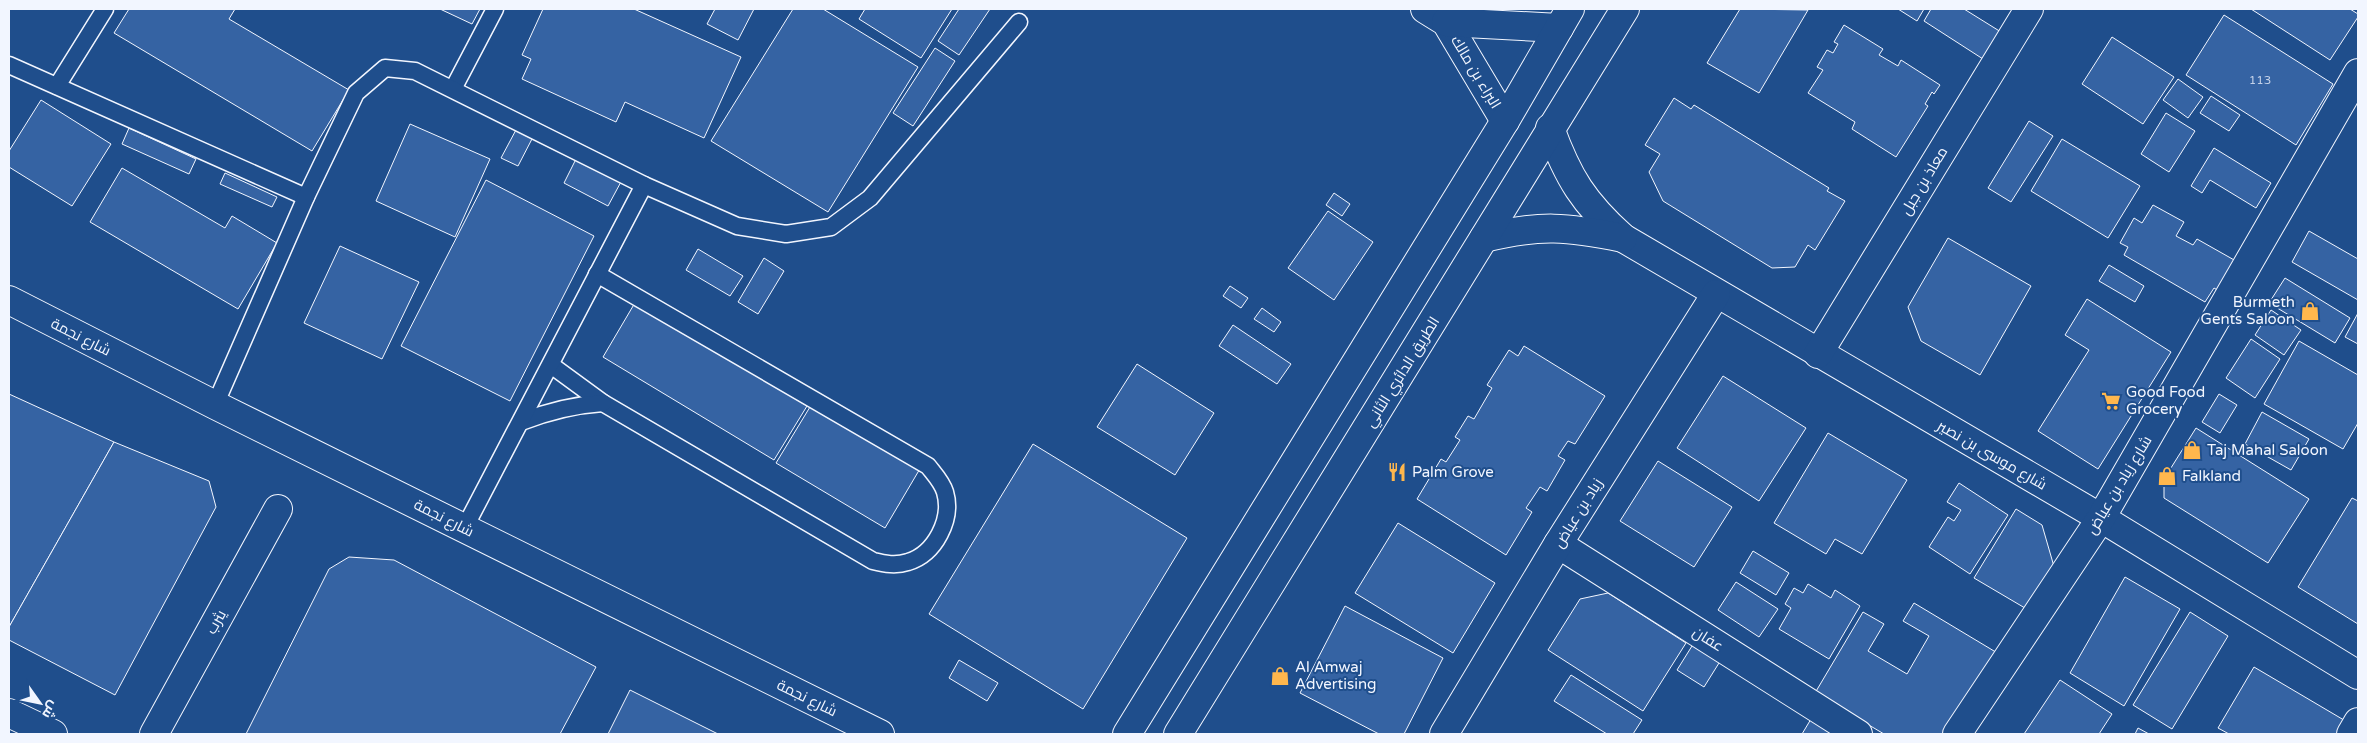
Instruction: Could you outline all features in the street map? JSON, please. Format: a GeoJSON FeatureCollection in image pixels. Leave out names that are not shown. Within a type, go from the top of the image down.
{"type":"FeatureCollection","features":[{"type":"Feature","properties":{"kind":"street","name":"الطريق الدائري الثاني"},"geometry":{"type":"LineString","coordinates":[[1178,734],[1624,9]]}},
{"type":"Feature","properties":{"kind":"street","name":"معاذ بن جبل"},"geometry":{"type":"LineString","coordinates":[[1818,354],[2029,9]]}},
{"type":"Feature","properties":{"kind":"street","name":"البراء بن مالك"},"geometry":{"type":"LineString","coordinates":[[1436,16],[1564,18]]}},
{"type":"Feature","properties":{"kind":"street","name":"البراء بن مالك"},"geometry":{"type":"LineString","coordinates":[[1436,16],[1505,121]]}},
{"type":"Feature","properties":{"kind":"street"},"geometry":{"type":"LineString","coordinates":[[1127,734],[1505,121],[1564,18]]}},
{"type":"Feature","properties":{"kind":"street","name":"شارع زياد بن عياض"},"geometry":{"type":"LineString","coordinates":[[1957,734],[2101,518],[2358,73]]}},
{"type":"Feature","properties":{"kind":"street","name":"شارع موسى بن نصير"},"geometry":{"type":"LineString","coordinates":[[1550,128],[1562,162],[1579,192],[1596,214],[1623,238],[1818,354],[2101,518],[2358,675]]}},
{"type":"Feature","properties":{"kind":"street","name":"شارع موسى بن نصير"},"geometry":{"type":"LineString","coordinates":[[1484,238],[1520,229],[1557,227],[1623,238]]}},
{"type":"Feature","properties":{"kind":"street","name":"زياد بن عياض"},"geometry":{"type":"LineString","coordinates":[[1444,734],[1558,544],[1716,294]]}},
{"type":"Feature","properties":{"kind":"street","name":"شارع نجمة"},"geometry":{"type":"LineString","coordinates":[[9,300],[215,405],[880,734]]}},
{"type":"Feature","properties":{"kind":"street","name":"يثرب"},"geometry":{"type":"LineString","coordinates":[[154,734],[278,509]]}},
{"type":"Feature","properties":{"kind":"street","name":"عفان"},"geometry":{"type":"LineString","coordinates":[[1558,544],[1858,734]]}},
{"type":"Feature","properties":{"kind":"street"},"geometry":{"type":"LineString","coordinates":[[9,712],[53,734]]}},
{"type":"Feature","properties":{"kind":"street"},"geometry":{"type":"LineString","coordinates":[[2351,734],[2358,722]]}},
{"type":"Feature","properties":{"kind":"lane"},"geometry":{"type":"LineString","coordinates":[[57,86],[105,9]]}},
{"type":"Feature","properties":{"kind":"lane"},"geometry":{"type":"LineString","coordinates":[[453,89],[495,9]]}},
{"type":"Feature","properties":{"kind":"lane"},"geometry":{"type":"LineString","coordinates":[[215,405],[306,197],[356,93],[385,68],[415,72],[453,89],[644,185],[737,226],[786,234],[832,227],[870,198],[1019,22]]}},
{"type":"Feature","properties":{"kind":"lane"},"geometry":{"type":"LineString","coordinates":[[9,65],[306,197]]}},
{"type":"Feature","properties":{"kind":"lane"},"geometry":{"type":"LineString","coordinates":[[464,529],[644,185]]}},
{"type":"Feature","properties":{"kind":"lane"},"geometry":{"type":"LineString","coordinates":[[551,365],[603,403],[873,561],[890,565],[909,562],[927,551],[938,538],[946,521],[947,505],[945,492],[940,480],[928,466],[598,274]]}},
{"type":"Feature","properties":{"kind":"lane"},"geometry":{"type":"LineString","coordinates":[[521,422],[566,406],[603,403]]}},
{"type":"Feature","properties":{"kind":"building"},"geometry":{"type":"Polygon","coordinates":[[[129,9],[235,9],[229,19],[349,90],[312,151],[114,33],[129,9]]]}},
{"type":"Feature","properties":{"kind":"building"},"geometry":{"type":"Polygon","coordinates":[[[440,9],[480,9],[472,24],[440,9]]]}},
{"type":"Feature","properties":{"kind":"building"},"geometry":{"type":"Polygon","coordinates":[[[543,9],[634,9],[741,57],[704,138],[625,102],[616,122],[522,79],[531,59],[522,55],[543,9]]]}},
{"type":"Feature","properties":{"kind":"building"},"geometry":{"type":"Polygon","coordinates":[[[715,9],[754,9],[738,40],[707,24],[715,9]]]}},
{"type":"Feature","properties":{"kind":"building"},"geometry":{"type":"Polygon","coordinates":[[[793,9],[823,9],[918,67],[828,212],[711,141],[793,9]]]}},
{"type":"Feature","properties":{"kind":"building"},"geometry":{"type":"Polygon","coordinates":[[[865,9],[952,9],[921,58],[859,19],[865,9]]]}},
{"type":"Feature","properties":{"kind":"building"},"geometry":{"type":"Polygon","coordinates":[[[959,9],[990,9],[959,55],[938,41],[959,9]]]}},
{"type":"Feature","properties":{"kind":"building"},"geometry":{"type":"Polygon","coordinates":[[[1740,9],[1808,10],[1759,93],[1707,63],[1740,9]]]}},
{"type":"Feature","properties":{"kind":"building"},"geometry":{"type":"Polygon","coordinates":[[[1898,9],[1924,9],[1917,21],[1898,9]]]}},
{"type":"Feature","properties":{"kind":"building"},"geometry":{"type":"Polygon","coordinates":[[[1931,9],[1964,9],[2001,32],[1983,59],[1924,21],[1931,9]]]}},
{"type":"Feature","properties":{"kind":"building"},"geometry":{"type":"Polygon","coordinates":[[[2251,9],[2350,9],[2358,14],[2358,17],[2330,60],[2251,9]]]}},
{"type":"Feature","properties":{"kind":"building"},"geometry":{"type":"Polygon","coordinates":[[[2224,15],[2333,84],[2296,145],[2186,75],[2224,15]]]}},
{"type":"Feature","properties":{"kind":"building"},"geometry":{"type":"Polygon","coordinates":[[[1844,25],[1883,49],[1879,55],[1898,66],[1901,60],[1940,85],[1934,94],[1932,92],[1925,104],[1928,106],[1896,157],[1852,129],[1855,122],[1808,93],[1823,70],[1817,67],[1827,50],[1833,53],[1838,44],[1834,42],[1844,25]]]}},
{"type":"Feature","properties":{"kind":"building"},"geometry":{"type":"Polygon","coordinates":[[[2112,37],[2174,77],[2143,124],[2082,84],[2112,37]]]}},
{"type":"Feature","properties":{"kind":"building"},"geometry":{"type":"Polygon","coordinates":[[[935,48],[955,61],[913,126],[893,113],[935,48]]]}},
{"type":"Feature","properties":{"kind":"building"},"geometry":{"type":"Polygon","coordinates":[[[2178,79],[2203,97],[2188,118],[2163,100],[2178,79]]]}},
{"type":"Feature","properties":{"kind":"building"},"geometry":{"type":"Polygon","coordinates":[[[2211,96],[2240,115],[2229,131],[2200,113],[2211,96]]]}},
{"type":"Feature","properties":{"kind":"building"},"geometry":{"type":"Polygon","coordinates":[[[1674,98],[1691,109],[1694,105],[1829,188],[1827,191],[1845,201],[1815,250],[1808,245],[1795,267],[1772,268],[1663,201],[1649,172],[1660,154],[1645,145],[1674,98]]]}},
{"type":"Feature","properties":{"kind":"building"},"geometry":{"type":"Polygon","coordinates":[[[41,100],[111,144],[72,206],[9,167],[9,151],[41,100]]]}},
{"type":"Feature","properties":{"kind":"building"},"geometry":{"type":"Polygon","coordinates":[[[2166,113],[2195,131],[2169,172],[2141,154],[2166,113]]]}},
{"type":"Feature","properties":{"kind":"building"},"geometry":{"type":"Polygon","coordinates":[[[2029,121],[2053,136],[2011,202],[1988,188],[2029,121]]]}},
{"type":"Feature","properties":{"kind":"building"},"geometry":{"type":"Polygon","coordinates":[[[410,124],[490,159],[455,237],[376,201],[410,124]]]}},
{"type":"Feature","properties":{"kind":"building"},"geometry":{"type":"Polygon","coordinates":[[[129,128],[196,159],[189,174],[122,144],[129,128]]]}},
{"type":"Feature","properties":{"kind":"building"},"geometry":{"type":"Polygon","coordinates":[[[517,128],[533,137],[518,166],[501,158],[517,128]]]}},
{"type":"Feature","properties":{"kind":"building"},"geometry":{"type":"Polygon","coordinates":[[[2062,139],[2140,186],[2108,238],[2031,191],[2062,139]]]}},
{"type":"Feature","properties":{"kind":"building"},"geometry":{"type":"Polygon","coordinates":[[[2214,148],[2271,183],[2256,208],[2210,180],[2202,193],[2191,186],[2214,148]]]}},
{"type":"Feature","properties":{"kind":"building"},"geometry":{"type":"Polygon","coordinates":[[[577,157],[622,180],[608,206],[564,183],[577,157]]]}},
{"type":"Feature","properties":{"kind":"building"},"geometry":{"type":"Polygon","coordinates":[[[122,168],[225,228],[232,216],[277,243],[238,309],[90,222],[122,168]]]}},
{"type":"Feature","properties":{"kind":"building"},"geometry":{"type":"Polygon","coordinates":[[[225,173],[277,197],[272,207],[220,184],[225,173]]]}},
{"type":"Feature","properties":{"kind":"building"},"geometry":{"type":"Polygon","coordinates":[[[486,180],[594,236],[510,401],[401,346],[486,180]]]}},
{"type":"Feature","properties":{"kind":"building"},"geometry":{"type":"Polygon","coordinates":[[[1334,193],[1350,204],[1342,216],[1326,205],[1334,193]]]}},
{"type":"Feature","properties":{"kind":"building"},"geometry":{"type":"Polygon","coordinates":[[[2153,205],[2184,222],[2176,236],[2193,245],[2197,239],[2243,265],[2226,295],[2214,288],[2205,302],[2124,255],[2128,247],[2120,243],[2134,218],[2142,223],[2153,205]]]}},
{"type":"Feature","properties":{"kind":"building"},"geometry":{"type":"Polygon","coordinates":[[[1328,211],[1373,242],[1334,300],[1288,268],[1328,211]]]}},
{"type":"Feature","properties":{"kind":"building"},"geometry":{"type":"Polygon","coordinates":[[[2309,231],[2358,259],[2358,300],[2292,262],[2309,231]]]}},
{"type":"Feature","properties":{"kind":"building"},"geometry":{"type":"Polygon","coordinates":[[[1948,238],[2031,286],[1980,375],[1921,341],[1908,307],[1948,238]]]}},
{"type":"Feature","properties":{"kind":"building"},"geometry":{"type":"Polygon","coordinates":[[[340,246],[419,282],[382,359],[304,323],[340,246]]]}},
{"type":"Feature","properties":{"kind":"building"},"geometry":{"type":"Polygon","coordinates":[[[698,249],[743,276],[730,296],[686,270],[698,249]]]}},
{"type":"Feature","properties":{"kind":"building"},"geometry":{"type":"Polygon","coordinates":[[[764,258],[784,271],[758,314],[738,302],[764,258]]]}},
{"type":"Feature","properties":{"kind":"building"},"geometry":{"type":"Polygon","coordinates":[[[2109,265],[2144,286],[2135,302],[2099,281],[2109,265]]]}},
{"type":"Feature","properties":{"kind":"building","name":"Burmeth Gents Saloon"},"geometry":{"type":"Polygon","coordinates":[[[2285,278],[2350,318],[2335,343],[2269,303],[2285,278]]]}},
{"type":"Feature","properties":{"kind":"building"},"geometry":{"type":"Polygon","coordinates":[[[1230,286],[1248,298],[1241,308],[1223,296],[1230,286]]]}},
{"type":"Feature","properties":{"kind":"building"},"geometry":{"type":"Polygon","coordinates":[[[2087,299],[2171,352],[2098,469],[2038,431],[2089,350],[2065,335],[2087,299]]]}},
{"type":"Feature","properties":{"kind":"building"},"geometry":{"type":"Polygon","coordinates":[[[636,301],[807,406],[774,460],[603,357],[636,301]]]}},
{"type":"Feature","properties":{"kind":"building"},"geometry":{"type":"Polygon","coordinates":[[[1262,308],[1281,322],[1274,332],[1254,319],[1262,308]]]}},
{"type":"Feature","properties":{"kind":"building"},"geometry":{"type":"Polygon","coordinates":[[[2271,310],[2301,330],[2284,355],[2255,335],[2271,310]]]}},
{"type":"Feature","properties":{"kind":"building"},"geometry":{"type":"Polygon","coordinates":[[[2358,313],[2358,344],[2345,337],[2358,313]]]}},
{"type":"Feature","properties":{"kind":"building"},"geometry":{"type":"Polygon","coordinates":[[[1233,325],[1291,364],[1277,384],[1219,346],[1233,325]]]}},
{"type":"Feature","properties":{"kind":"building"},"geometry":{"type":"Polygon","coordinates":[[[2251,339],[2280,359],[2255,398],[2226,378],[2251,339]]]}},
{"type":"Feature","properties":{"kind":"building"},"geometry":{"type":"Polygon","coordinates":[[[2299,341],[2358,375],[2358,423],[2343,449],[2264,404],[2299,341]]]}},
{"type":"Feature","properties":{"kind":"building"},"geometry":{"type":"Polygon","coordinates":[[[1524,346],[1605,396],[1575,444],[1568,441],[1558,456],[1565,460],[1547,491],[1540,487],[1526,508],[1532,512],[1506,555],[1417,499],[1441,459],[1446,462],[1460,440],[1455,437],[1468,416],[1474,419],[1492,388],[1487,385],[1509,350],[1518,356],[1524,346]]]}},
{"type":"Feature","properties":{"kind":"building"},"geometry":{"type":"Polygon","coordinates":[[[1137,364],[1214,413],[1175,475],[1097,427],[1137,364]]]}},
{"type":"Feature","properties":{"kind":"building"},"geometry":{"type":"Polygon","coordinates":[[[1723,376],[1806,428],[1759,501],[1677,448],[1723,376]]]}},
{"type":"Feature","properties":{"kind":"building"},"geometry":{"type":"Polygon","coordinates":[[[9,394],[114,442],[9,627],[9,394]]]}},
{"type":"Feature","properties":{"kind":"building"},"geometry":{"type":"Polygon","coordinates":[[[2219,394],[2237,405],[2220,433],[2202,422],[2219,394]]]}},
{"type":"Feature","properties":{"kind":"building"},"geometry":{"type":"Polygon","coordinates":[[[813,402],[921,467],[885,528],[776,463],[813,402]]]}},
{"type":"Feature","properties":{"kind":"building"},"geometry":{"type":"Polygon","coordinates":[[[2262,412],[2309,439],[2291,470],[2245,444],[2262,412]]]}},
{"type":"Feature","properties":{"kind":"building"},"geometry":{"type":"Polygon","coordinates":[[[2196,428],[2309,499],[2268,563],[2164,498],[2164,479],[2196,428]]]}},
{"type":"Feature","properties":{"kind":"building"},"geometry":{"type":"Polygon","coordinates":[[[1828,433],[1907,480],[1862,554],[1835,539],[1826,554],[1774,523],[1828,433]]]}},
{"type":"Feature","properties":{"kind":"building"},"geometry":{"type":"Polygon","coordinates":[[[114,442],[209,481],[216,507],[115,695],[9,640],[9,627],[114,442]]]}},
{"type":"Feature","properties":{"kind":"building"},"geometry":{"type":"Polygon","coordinates":[[[1033,444],[1187,538],[1083,709],[929,614],[1033,444]]]}},
{"type":"Feature","properties":{"kind":"building"},"geometry":{"type":"Polygon","coordinates":[[[1658,461],[1732,507],[1694,567],[1620,521],[1658,461]]]}},
{"type":"Feature","properties":{"kind":"building"},"geometry":{"type":"Polygon","coordinates":[[[1959,483],[2008,515],[1970,574],[1929,547],[1948,517],[1954,521],[1961,510],[1947,502],[1959,483]]]}},
{"type":"Feature","properties":{"kind":"building"},"geometry":{"type":"Polygon","coordinates":[[[2352,498],[2358,501],[2358,624],[2298,587],[2352,498]]]}},
{"type":"Feature","properties":{"kind":"building"},"geometry":{"type":"Polygon","coordinates":[[[2016,509],[2042,525],[2055,570],[2030,611],[1974,578],[2016,509]]]}},
{"type":"Feature","properties":{"kind":"building"},"geometry":{"type":"Polygon","coordinates":[[[1398,523],[1495,583],[1453,653],[1355,593],[1398,523]]]}},
{"type":"Feature","properties":{"kind":"building"},"geometry":{"type":"Polygon","coordinates":[[[1753,551],[1789,573],[1776,595],[1740,573],[1753,551]]]}},
{"type":"Feature","properties":{"kind":"building"},"geometry":{"type":"Polygon","coordinates":[[[349,557],[394,560],[596,667],[560,734],[246,734],[329,569],[349,557]]]}},
{"type":"Feature","properties":{"kind":"building"},"geometry":{"type":"Polygon","coordinates":[[[2125,577],[2180,609],[2124,706],[2070,673],[2125,577]]]}},
{"type":"Feature","properties":{"kind":"building"},"geometry":{"type":"Polygon","coordinates":[[[1736,582],[1778,609],[1759,637],[1718,610],[1736,582]]]}},
{"type":"Feature","properties":{"kind":"building"},"geometry":{"type":"Polygon","coordinates":[[[1808,584],[1831,598],[1835,590],[1860,606],[1829,659],[1779,629],[1791,608],[1785,604],[1794,588],[1803,593],[1808,584]]]}},
{"type":"Feature","properties":{"kind":"building"},"geometry":{"type":"Polygon","coordinates":[[[1608,593],[1686,643],[1643,711],[1548,650],[1580,599],[1608,593]]]}},
{"type":"Feature","properties":{"kind":"building"},"geometry":{"type":"Polygon","coordinates":[[[1914,603],[1999,654],[1950,734],[1884,734],[1815,693],[1863,612],[1884,624],[1868,651],[1907,674],[1929,636],[1903,621],[1914,603]]]}},
{"type":"Feature","properties":{"kind":"building"},"geometry":{"type":"Polygon","coordinates":[[[1345,606],[1443,658],[1404,734],[1379,734],[1300,693],[1345,606]]]}},
{"type":"Feature","properties":{"kind":"building"},"geometry":{"type":"Polygon","coordinates":[[[2190,612],[2228,636],[2172,729],[2133,705],[2190,612]]]}},
{"type":"Feature","properties":{"kind":"building"},"geometry":{"type":"Polygon","coordinates":[[[1697,638],[1724,655],[1704,687],[1677,670],[1697,638]]]}},
{"type":"Feature","properties":{"kind":"building"},"geometry":{"type":"Polygon","coordinates":[[[959,660],[998,683],[987,701],[949,678],[959,660]]]}},
{"type":"Feature","properties":{"kind":"building"},"geometry":{"type":"Polygon","coordinates":[[[2254,667],[2354,726],[2349,734],[2229,734],[2218,728],[2254,667]]]}},
{"type":"Feature","properties":{"kind":"building"},"geometry":{"type":"Polygon","coordinates":[[[1571,675],[1642,720],[1633,734],[1607,734],[1554,701],[1571,675]]]}},
{"type":"Feature","properties":{"kind":"building"},"geometry":{"type":"Polygon","coordinates":[[[2060,680],[2112,714],[2099,734],[2024,734],[2060,680]]]}},
{"type":"Feature","properties":{"kind":"building"},"geometry":{"type":"Polygon","coordinates":[[[630,690],[718,734],[608,734],[630,690]]]}},
{"type":"Feature","properties":{"kind":"building"},"geometry":{"type":"Polygon","coordinates":[[[1811,719],[1833,734],[1802,734],[1811,719]]]}},
{"type":"Feature","properties":{"kind":"building"},"geometry":{"type":"Polygon","coordinates":[[[2138,728],[2149,734],[2135,734],[2138,728]]]}},
{"type":"Feature","properties":{"kind":"place","name":"Burmeth Gents Saloon"},"geometry":{"type":"Point","coordinates":[2310,311]}},
{"type":"Feature","properties":{"kind":"place","name":"Good Food Grocery"},"geometry":{"type":"Point","coordinates":[2111,401]}},
{"type":"Feature","properties":{"kind":"place","name":"Taj Mahal Saloon"},"geometry":{"type":"Point","coordinates":[2192,450]}},
{"type":"Feature","properties":{"kind":"place","name":"Palm Grove"},"geometry":{"type":"Point","coordinates":[1397,472]}},
{"type":"Feature","properties":{"kind":"place","name":"Falkland"},"geometry":{"type":"Point","coordinates":[2167,476]}},
{"type":"Feature","properties":{"kind":"place","name":"Al Amwaj Advertising"},"geometry":{"type":"Point","coordinates":[1280,676]}}]}
